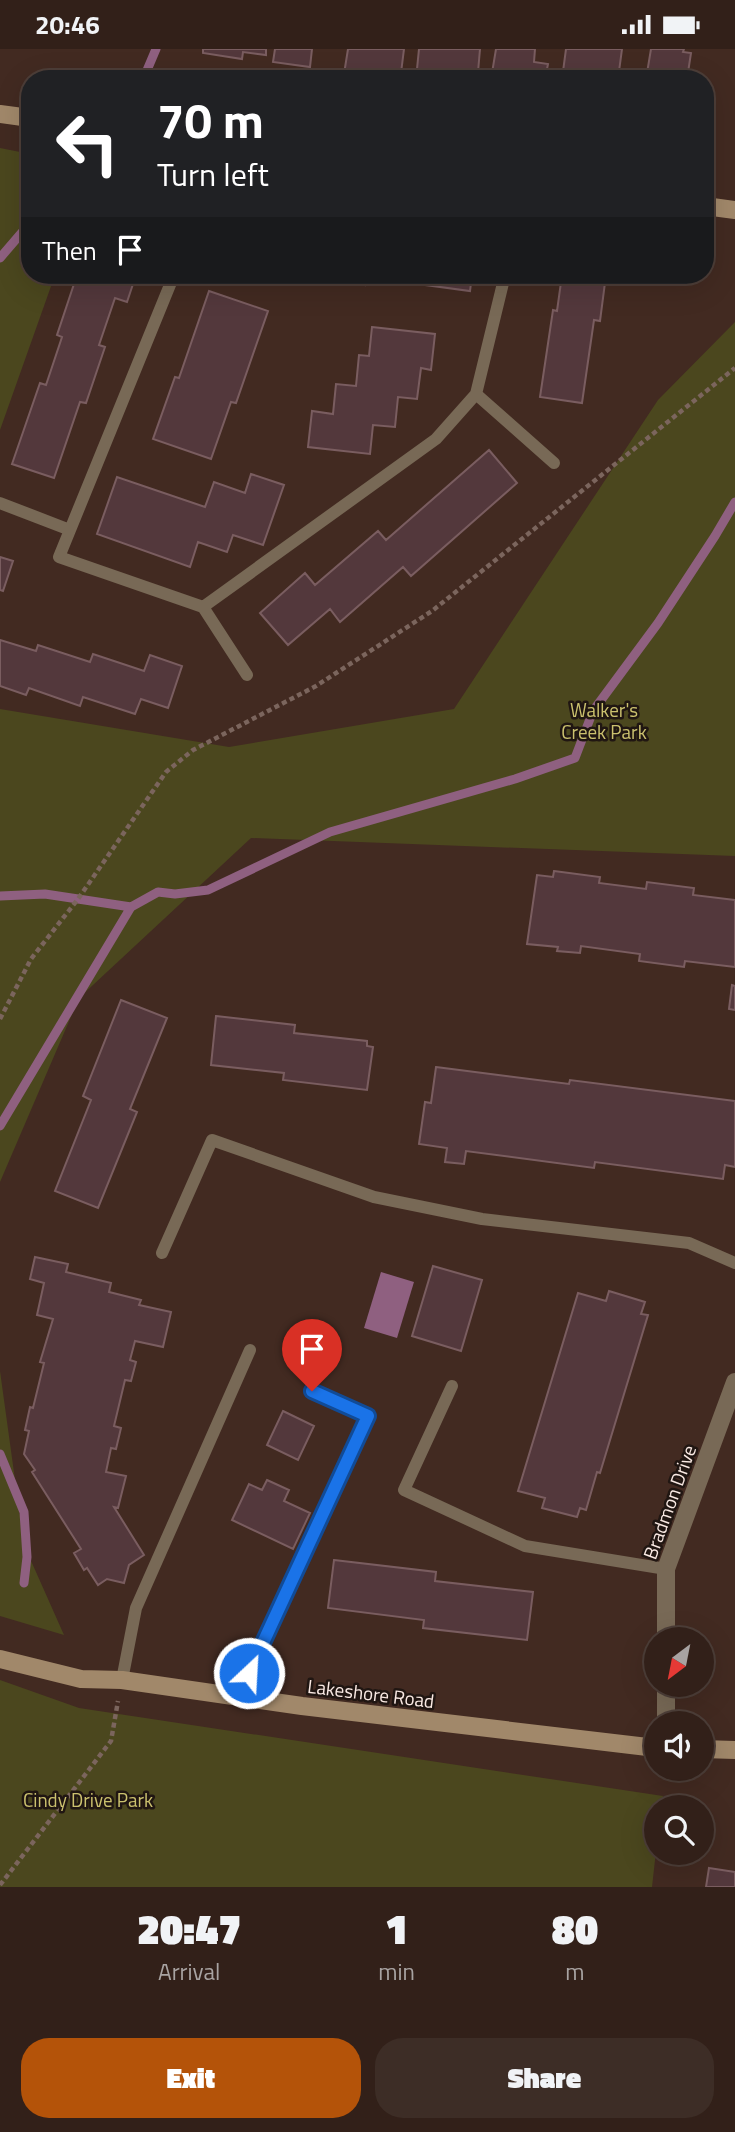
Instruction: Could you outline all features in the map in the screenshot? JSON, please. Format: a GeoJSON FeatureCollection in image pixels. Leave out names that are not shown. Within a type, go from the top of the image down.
{"type":"FeatureCollection","features":[{"type":"Feature","properties":{"kind":"main road"},"geometry":{"type":"LineString","coordinates":[[0,114],[21,117]]}},
{"type":"Feature","properties":{"kind":"main road"},"geometry":{"type":"LineString","coordinates":[[714,207],[735,210]]}},
{"type":"Feature","properties":{"kind":"main road","name":"Lakeshore Road"},"geometry":{"type":"LineString","coordinates":[[0,1658],[81,1679],[122,1680],[644,1747]]}},
{"type":"Feature","properties":{"kind":"main road"},"geometry":{"type":"LineString","coordinates":[[714,1749],[735,1750]]}},
{"type":"Feature","properties":{"kind":"street","name":"Bradmon Drive"},"geometry":{"type":"LineString","coordinates":[[666,1627],[666,1569],[735,1382]]}},
{"type":"Feature","properties":{"kind":"lane"},"geometry":{"type":"LineString","coordinates":[[170,284],[59,557],[203,607],[247,675]]}},
{"type":"Feature","properties":{"kind":"lane"},"geometry":{"type":"LineString","coordinates":[[203,607],[436,439],[476,394],[503,284]]}},
{"type":"Feature","properties":{"kind":"lane"},"geometry":{"type":"LineString","coordinates":[[476,394],[554,463]]}},
{"type":"Feature","properties":{"kind":"lane"},"geometry":{"type":"LineString","coordinates":[[0,503],[70,530]]}},
{"type":"Feature","properties":{"kind":"lane"},"geometry":{"type":"LineString","coordinates":[[162,1253],[212,1140],[374,1197],[482,1219],[689,1243],[735,1263]]}},
{"type":"Feature","properties":{"kind":"lane"},"geometry":{"type":"LineString","coordinates":[[122,1680],[136,1608],[250,1350]]}},
{"type":"Feature","properties":{"kind":"lane"},"geometry":{"type":"LineString","coordinates":[[452,1386],[404,1490],[525,1546],[666,1569]]}},
{"type":"Feature","properties":{"kind":"lane"},"geometry":{"type":"LineString","coordinates":[[238,1696],[368,1416],[312,1391]]}},
{"type":"Feature","properties":{"kind":"path"},"geometry":{"type":"LineString","coordinates":[[0,1019],[31,959],[78,899],[166,772],[193,750],[317,686],[432,611],[735,368]]}},
{"type":"Feature","properties":{"kind":"path"},"geometry":{"type":"LineString","coordinates":[[0,1005],[7,1003]]}},
{"type":"Feature","properties":{"kind":"path"},"geometry":{"type":"LineString","coordinates":[[0,1885],[111,1741],[122,1680]]}},
{"type":"Feature","properties":{"kind":"green space"},"geometry":{"type":"Polygon","coordinates":[[[0,148],[21,152],[21,284],[52,284],[0,430],[0,148]]]}},
{"type":"Feature","properties":{"kind":"green space","name":"Walker's Creek Park"},"geometry":{"type":"Polygon","coordinates":[[[735,322],[735,856],[251,838],[79,998],[0,1182],[0,709],[229,747],[454,709],[658,400],[735,322]]]}},
{"type":"Feature","properties":{"kind":"green space"},"geometry":{"type":"Polygon","coordinates":[[[0,1371],[24,1545],[64,1635],[0,1616],[0,1371]]]}},
{"type":"Feature","properties":{"kind":"green space","name":"Cindy Drive Park"},"geometry":{"type":"Polygon","coordinates":[[[0,1680],[79,1708],[656,1795],[644,1795],[644,1865],[654,1865],[652,1887],[0,1887],[0,1680]]]}},
{"type":"Feature","properties":{"kind":"shaded area"},"geometry":{"type":"Polygon","coordinates":[[[381,1272],[414,1282],[397,1338],[364,1328],[381,1272]]]}},
{"type":"Feature","properties":{"kind":"building"},"geometry":{"type":"Polygon","coordinates":[[[203,49],[266,49],[266,55],[243,52],[242,59],[203,53],[203,49]]]}},
{"type":"Feature","properties":{"kind":"building"},"geometry":{"type":"Polygon","coordinates":[[[275,49],[312,49],[310,67],[273,62],[275,49]]]}},
{"type":"Feature","properties":{"kind":"building"},"geometry":{"type":"Polygon","coordinates":[[[348,49],[404,49],[401,70],[345,70],[348,49]]]}},
{"type":"Feature","properties":{"kind":"building"},"geometry":{"type":"Polygon","coordinates":[[[419,49],[480,49],[478,70],[417,70],[419,49]]]}},
{"type":"Feature","properties":{"kind":"building"},"geometry":{"type":"Polygon","coordinates":[[[496,49],[535,49],[534,62],[548,64],[547,70],[492,70],[496,49]]]}},
{"type":"Feature","properties":{"kind":"building"},"geometry":{"type":"Polygon","coordinates":[[[566,49],[622,49],[619,70],[563,70],[566,49]]]}},
{"type":"Feature","properties":{"kind":"building"},"geometry":{"type":"Polygon","coordinates":[[[651,49],[684,49],[683,52],[691,53],[688,70],[648,70],[651,49]]]}},
{"type":"Feature","properties":{"kind":"building"},"geometry":{"type":"Polygon","coordinates":[[[74,284],[133,284],[127,302],[115,298],[99,345],[105,347],[86,403],[80,402],[54,478],[12,464],[40,383],[46,385],[62,337],[57,335],[74,284]]]}},
{"type":"Feature","properties":{"kind":"building"},"geometry":{"type":"Polygon","coordinates":[[[418,284],[471,284],[470,291],[418,284]]]}},
{"type":"Feature","properties":{"kind":"building"},"geometry":{"type":"Polygon","coordinates":[[[561,284],[605,284],[600,321],[594,320],[582,403],[540,397],[553,310],[557,311],[561,284]]]}},
{"type":"Feature","properties":{"kind":"building"},"geometry":{"type":"Polygon","coordinates":[[[209,291],[268,311],[236,403],[231,402],[211,459],[153,439],[175,377],[179,378],[209,291]]]}},
{"type":"Feature","properties":{"kind":"building"},"geometry":{"type":"Polygon","coordinates":[[[372,327],[435,334],[431,370],[421,368],[417,399],[398,397],[395,427],[373,425],[370,454],[308,447],[312,411],[333,414],[336,384],[356,386],[359,355],[369,356],[372,327]]]}},
{"type":"Feature","properties":{"kind":"building"},"geometry":{"type":"Polygon","coordinates":[[[489,450],[517,483],[411,576],[403,567],[340,622],[330,609],[288,645],[260,613],[305,573],[315,585],[378,531],[386,540],[489,450]]]}},
{"type":"Feature","properties":{"kind":"building"},"geometry":{"type":"Polygon","coordinates":[[[251,474],[284,485],[263,545],[233,535],[227,552],[198,542],[190,567],[97,534],[117,477],[205,507],[214,482],[245,493],[251,474]]]}},
{"type":"Feature","properties":{"kind":"building"},"geometry":{"type":"Polygon","coordinates":[[[0,557],[13,561],[3,591],[0,590],[0,557]]]}},
{"type":"Feature","properties":{"kind":"building"},"geometry":{"type":"Polygon","coordinates":[[[0,640],[36,651],[38,645],[90,662],[93,654],[144,671],[150,655],[182,666],[168,708],[141,699],[135,714],[83,697],[80,706],[29,688],[26,695],[0,686],[0,640]]]}},
{"type":"Feature","properties":{"kind":"building"},"geometry":{"type":"Polygon","coordinates":[[[554,871],[600,877],[599,883],[646,889],[647,882],[694,888],[693,895],[735,900],[735,967],[685,961],[684,967],[639,961],[640,954],[581,946],[580,953],[557,951],[558,947],[527,944],[537,875],[553,877],[554,871]]]}},
{"type":"Feature","properties":{"kind":"building"},"geometry":{"type":"Polygon","coordinates":[[[732,985],[735,986],[735,1010],[729,1009],[732,985]]]}},
{"type":"Feature","properties":{"kind":"building"},"geometry":{"type":"Polygon","coordinates":[[[121,1000],[167,1018],[130,1109],[137,1112],[98,1208],[55,1191],[91,1100],[83,1096],[121,1000]]]}},
{"type":"Feature","properties":{"kind":"building"},"geometry":{"type":"Polygon","coordinates":[[[216,1016],[295,1025],[294,1033],[367,1041],[367,1046],[373,1047],[367,1090],[283,1080],[284,1073],[211,1065],[216,1016]]]}},
{"type":"Feature","properties":{"kind":"building"},"geometry":{"type":"Polygon","coordinates":[[[436,1067],[569,1084],[570,1080],[735,1101],[735,1167],[725,1165],[723,1179],[595,1162],[594,1168],[466,1151],[464,1164],[445,1162],[447,1148],[419,1144],[425,1102],[431,1103],[436,1067]]]}},
{"type":"Feature","properties":{"kind":"building"},"geometry":{"type":"Polygon","coordinates":[[[35,1257],[68,1264],[66,1272],[111,1283],[109,1292],[141,1300],[139,1305],[171,1312],[163,1347],[135,1341],[130,1360],[136,1362],[131,1381],[125,1380],[114,1426],[121,1428],[116,1449],[111,1448],[106,1472],[126,1476],[118,1508],[114,1507],[144,1555],[129,1565],[124,1583],[107,1579],[98,1585],[87,1568],[84,1570],[74,1553],[81,1549],[32,1472],[35,1470],[24,1454],[29,1431],[25,1430],[30,1407],[33,1408],[44,1363],[40,1362],[53,1319],[37,1315],[44,1283],[30,1279],[35,1257]]]}},
{"type":"Feature","properties":{"kind":"building"},"geometry":{"type":"Polygon","coordinates":[[[433,1266],[482,1280],[461,1351],[412,1336],[433,1266]]]}},
{"type":"Feature","properties":{"kind":"building"},"geometry":{"type":"Polygon","coordinates":[[[609,1291],[645,1302],[641,1314],[648,1315],[600,1473],[597,1472],[586,1510],[580,1508],[577,1517],[542,1508],[545,1498],[518,1491],[578,1293],[606,1301],[609,1291]]]}},
{"type":"Feature","properties":{"kind":"building"},"geometry":{"type":"Polygon","coordinates":[[[283,1411],[314,1426],[298,1460],[267,1445],[283,1411]]]}},
{"type":"Feature","properties":{"kind":"building"},"geometry":{"type":"Polygon","coordinates":[[[267,1480],[289,1490],[284,1501],[310,1513],[293,1549],[232,1520],[249,1484],[262,1490],[267,1480]]]}},
{"type":"Feature","properties":{"kind":"building"},"geometry":{"type":"Polygon","coordinates":[[[334,1560],[436,1572],[435,1581],[533,1592],[527,1640],[423,1628],[424,1620],[328,1608],[334,1560]]]}},
{"type":"Feature","properties":{"kind":"building"},"geometry":{"type":"Polygon","coordinates":[[[709,1868],[735,1872],[735,1887],[706,1887],[709,1868]]]}},
{"type":"Feature","properties":{"kind":"waterway"},"geometry":{"type":"LineString","coordinates":[[147,70],[156,49]]}},
{"type":"Feature","properties":{"kind":"waterway"},"geometry":{"type":"LineString","coordinates":[[0,258],[21,234]]}},
{"type":"Feature","properties":{"kind":"waterway"},"geometry":{"type":"LineString","coordinates":[[0,1126],[131,907],[158,892],[175,894],[208,890],[330,832],[515,779],[575,758],[593,711],[658,623],[735,502]]}},
{"type":"Feature","properties":{"kind":"waterway"},"geometry":{"type":"LineString","coordinates":[[0,896],[45,894],[131,907]]}},
{"type":"Feature","properties":{"kind":"waterway"},"geometry":{"type":"LineString","coordinates":[[0,1454],[24,1512],[27,1557],[24,1583]]}},
{"type":"Feature","properties":{"kind":"route"},"geometry":{"type":"LineString","coordinates":[[249,1673],[368,1416],[312,1391]]}}]}
